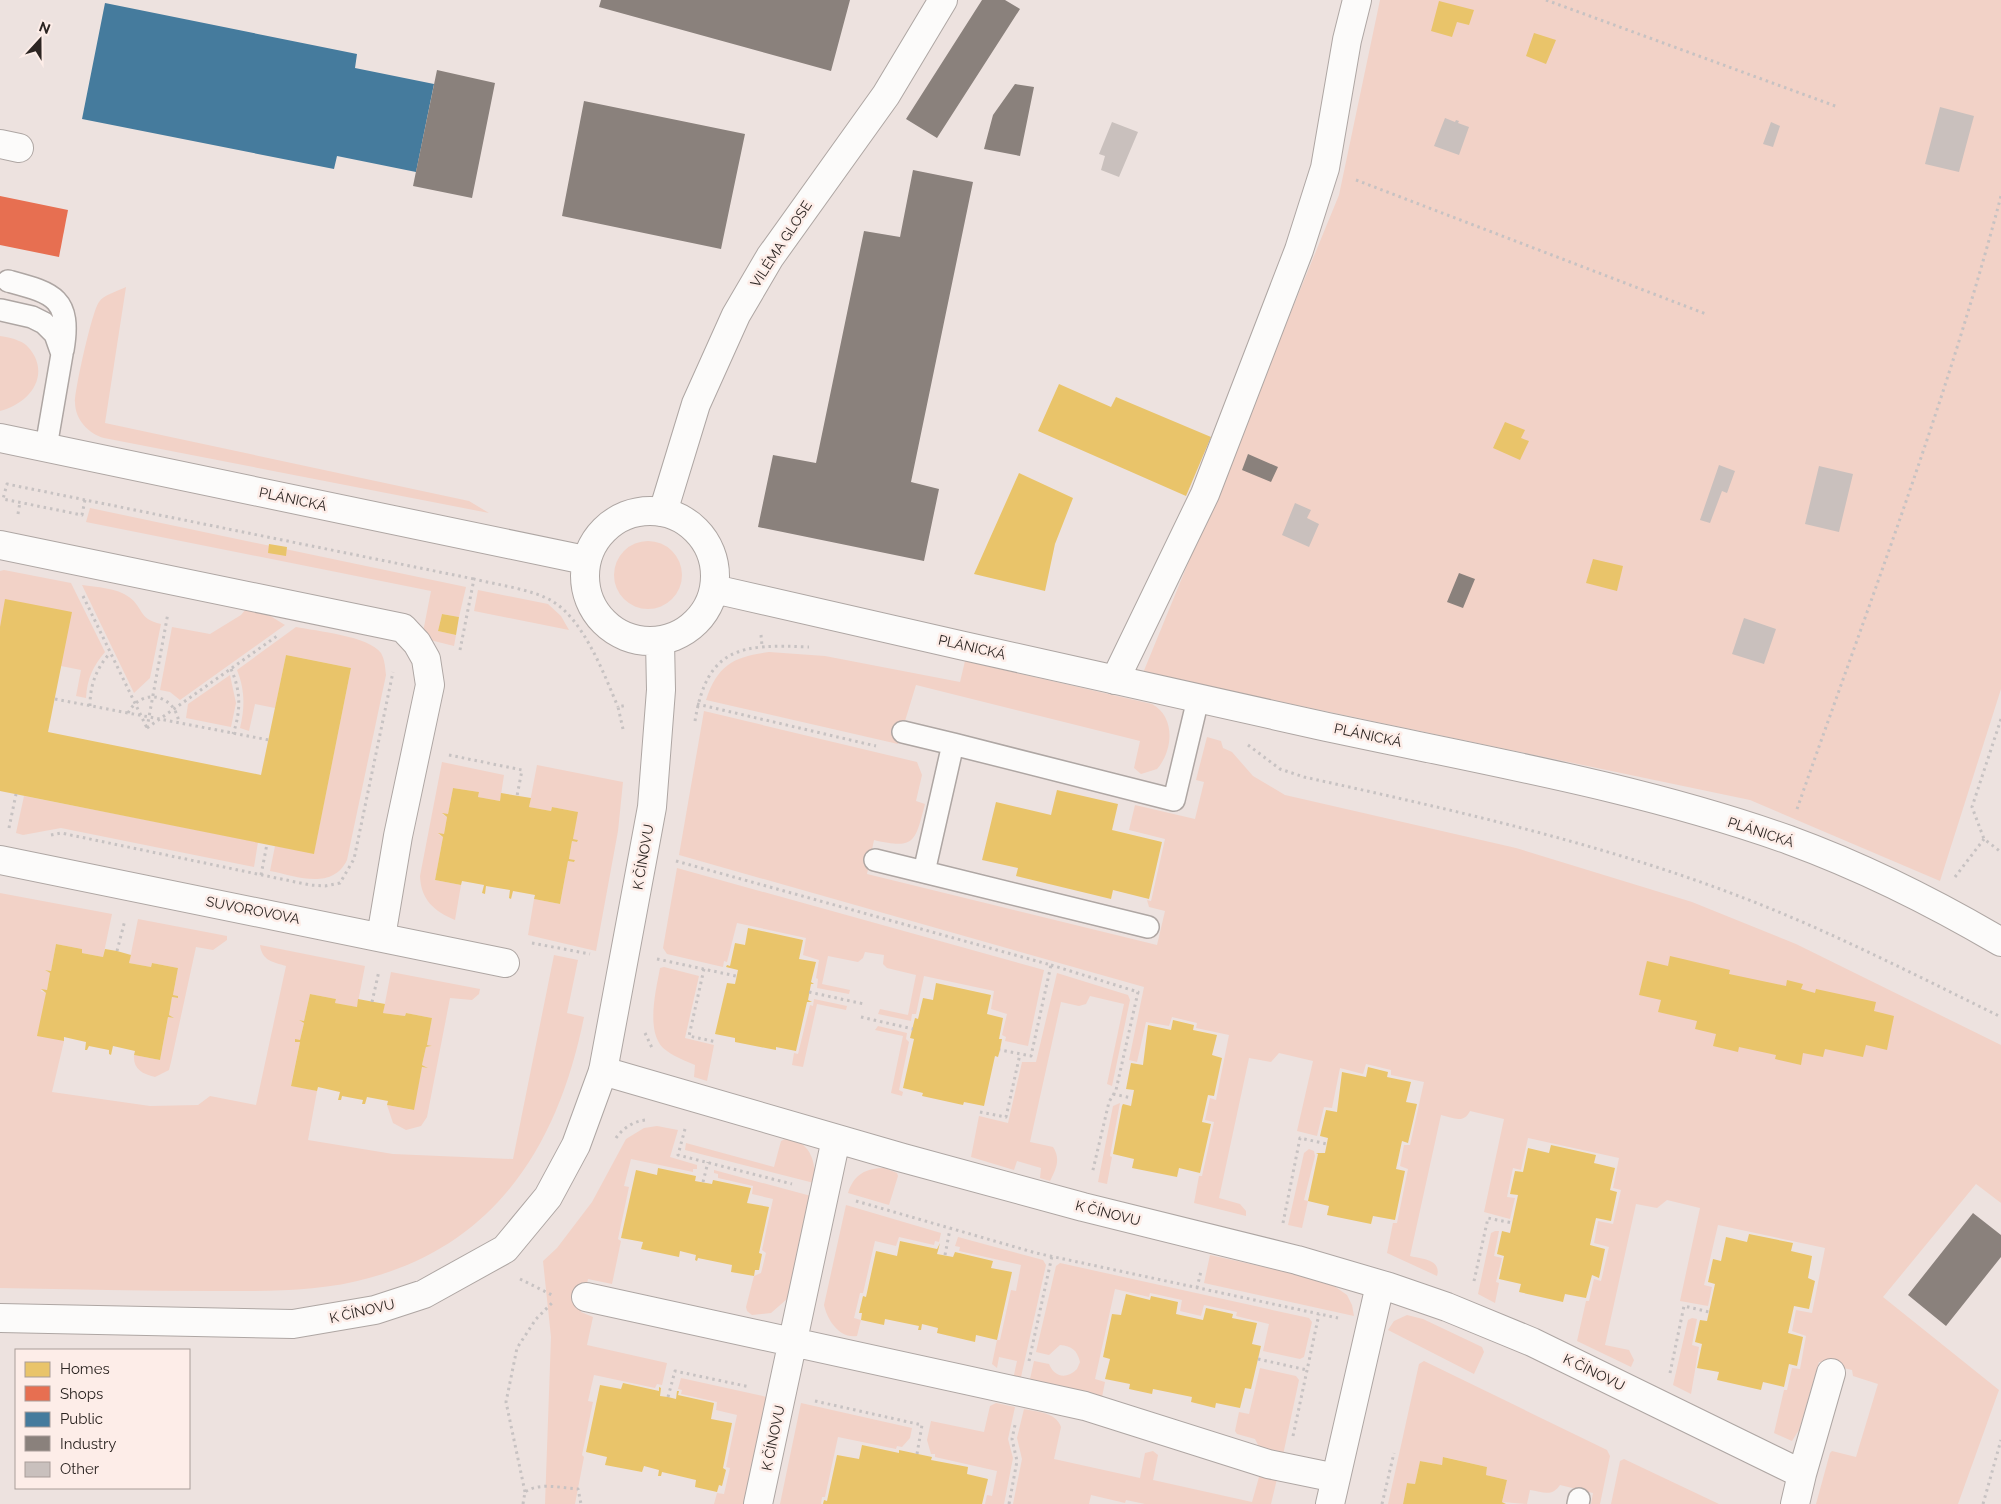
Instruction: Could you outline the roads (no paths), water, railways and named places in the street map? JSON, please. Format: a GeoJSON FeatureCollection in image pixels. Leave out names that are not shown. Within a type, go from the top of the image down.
{"type":"FeatureCollection","features":[{"type":"Feature","properties":{"kind":"street","name":"VILÉMA GLOSE"},"geometry":{"type":"LineString","coordinates":[[663,512],[696,404],[736,314],[770,257],[886,95],[943,0]]}},
{"type":"Feature","properties":{"kind":"street"},"geometry":{"type":"LineString","coordinates":[[1115,680],[1205,494],[1299,250],[1325,168],[1347,40],[1357,0]]}},
{"type":"Feature","properties":{"kind":"street","name":"PLÁNICKÁ"},"geometry":{"type":"LineString","coordinates":[[0,438],[585,560]]}},
{"type":"Feature","properties":{"kind":"street"},"geometry":{"type":"LineString","coordinates":[[638,511],[663,512],[686,521],[704,539],[714,563],[714,589],[708,607],[696,624],[679,635],[660,641],[634,640],[610,630],[593,610],[584,586],[585,560],[596,537],[614,520],[638,511]]}},
{"type":"Feature","properties":{"kind":"street"},"geometry":{"type":"LineString","coordinates":[[0,545],[403,628],[417,643],[426,659],[429,680],[398,836],[381,950]]}},
{"type":"Feature","properties":{"kind":"street","name":"PLÁNICKÁ"},"geometry":{"type":"LineString","coordinates":[[714,589],[1198,699],[1564,778],[1682,807],[1786,840],[1855,867],[1936,904],[2001,942]]}},
{"type":"Feature","properties":{"kind":"street","name":"K ČÍNOVU"},"geometry":{"type":"LineString","coordinates":[[0,1318],[293,1324],[375,1310],[424,1294],[505,1250],[548,1197],[576,1146],[603,1070],[652,807],[660,699],[660,641]]}},
{"type":"Feature","properties":{"kind":"street","name":"SUVOROVOVA"},"geometry":{"type":"LineString","coordinates":[[3,848],[381,950],[505,963]]}},
{"type":"Feature","properties":{"kind":"street","name":"K ČÍNOVU"},"geometry":{"type":"LineString","coordinates":[[603,1070],[836,1139],[1072,1204],[1298,1260],[1447,1307],[1532,1342],[1802,1474]]}},
{"type":"Feature","properties":{"kind":"street","name":"K ČÍNOVU"},"geometry":{"type":"LineString","coordinates":[[758,1504],[836,1139]]}},
{"type":"Feature","properties":{"kind":"street"},"geometry":{"type":"LineString","coordinates":[[1330,1504],[1380,1285]]}},
{"type":"Feature","properties":{"kind":"street"},"geometry":{"type":"LineString","coordinates":[[586,1298],[1085,1406],[1268,1464],[1336,1478]]}},
{"type":"Feature","properties":{"kind":"street"},"geometry":{"type":"LineString","coordinates":[[1795,1504],[1831,1373]]}},
{"type":"Feature","properties":{"kind":"lane"},"geometry":{"type":"LineString","coordinates":[[8,282],[45,291],[60,305],[66,328],[46,447]]}},
{"type":"Feature","properties":{"kind":"lane"},"geometry":{"type":"LineString","coordinates":[[1,310],[32,317],[44,323],[55,334],[62,354]]}},
{"type":"Feature","properties":{"kind":"lane"},"geometry":{"type":"LineString","coordinates":[[903,732],[1174,800],[1198,699]]}},
{"type":"Feature","properties":{"kind":"lane"},"geometry":{"type":"LineString","coordinates":[[924,872],[953,744]]}},
{"type":"Feature","properties":{"kind":"lane"},"geometry":{"type":"LineString","coordinates":[[875,860],[1148,927]]}}]}
